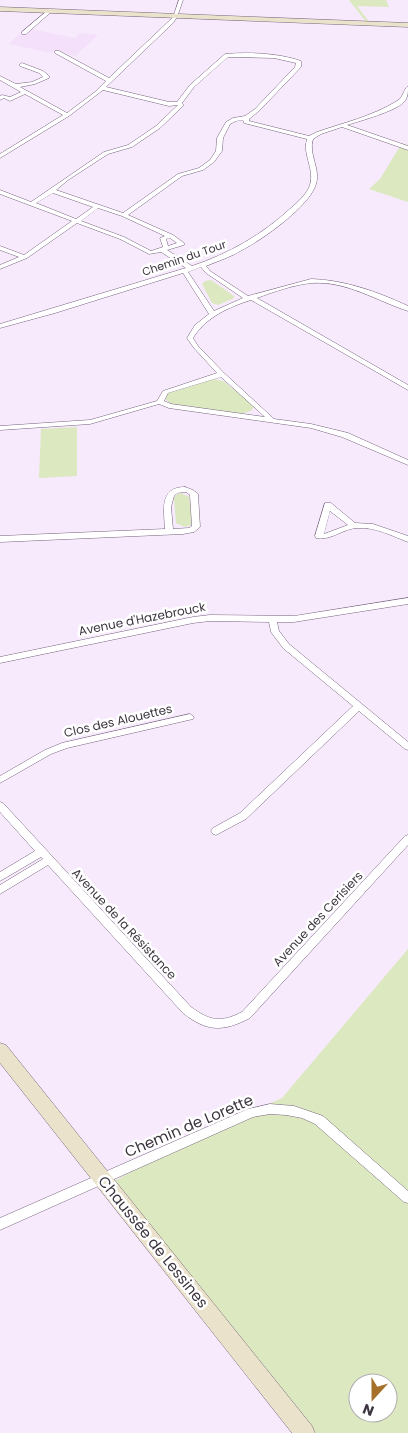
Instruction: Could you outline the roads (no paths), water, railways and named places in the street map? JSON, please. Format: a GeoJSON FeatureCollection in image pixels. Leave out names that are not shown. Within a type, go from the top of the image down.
{"type":"FeatureCollection","features":[{"type":"Feature","properties":{"kind":"main road"},"geometry":{"type":"LineString","coordinates":[[0,9],[408,26]]}},
{"type":"Feature","properties":{"kind":"main road","name":"Chaussée de Lessines"},"geometry":{"type":"LineString","coordinates":[[0,1050],[305,1433]]}},
{"type":"Feature","properties":{"kind":"street"},"geometry":{"type":"LineString","coordinates":[[0,155],[67,115],[103,88],[175,17],[181,0]]}},
{"type":"Feature","properties":{"kind":"street"},"geometry":{"type":"LineString","coordinates":[[24,33],[49,12]]}},
{"type":"Feature","properties":{"kind":"street"},"geometry":{"type":"LineString","coordinates":[[56,52],[110,81]]}},
{"type":"Feature","properties":{"kind":"street"},"geometry":{"type":"LineString","coordinates":[[31,204],[106,153],[130,146],[158,127],[180,104],[184,92],[227,55],[267,57],[299,62],[298,67],[257,110],[246,118],[234,119],[228,123],[220,138],[220,151],[212,161],[201,169],[180,175],[124,215]]}},
{"type":"Feature","properties":{"kind":"street"},"geometry":{"type":"LineString","coordinates":[[16,86],[33,83],[47,77],[41,72],[22,64]]}},
{"type":"Feature","properties":{"kind":"street"},"geometry":{"type":"LineString","coordinates":[[0,78],[67,115]]}},
{"type":"Feature","properties":{"kind":"street"},"geometry":{"type":"LineString","coordinates":[[103,88],[169,104],[180,104]]}},
{"type":"Feature","properties":{"kind":"street"},"geometry":{"type":"LineString","coordinates":[[246,118],[246,122],[310,138],[319,133],[382,112],[402,101],[408,88]]}},
{"type":"Feature","properties":{"kind":"street"},"geometry":{"type":"LineString","coordinates":[[0,98],[4,96],[10,99],[25,92]]}},
{"type":"Feature","properties":{"kind":"street"},"geometry":{"type":"LineString","coordinates":[[344,126],[408,148]]}},
{"type":"Feature","properties":{"kind":"street","name":"Chemin du Tour"},"geometry":{"type":"LineString","coordinates":[[0,326],[62,309],[187,269],[232,253],[247,245],[304,199],[312,186],[315,175],[308,147],[310,138]]}},
{"type":"Feature","properties":{"kind":"street"},"geometry":{"type":"LineString","coordinates":[[0,192],[122,238],[151,253],[182,244],[171,236],[124,215],[52,191]]}},
{"type":"Feature","properties":{"kind":"street"},"geometry":{"type":"LineString","coordinates":[[0,267],[15,263],[25,257],[98,206]]}},
{"type":"Feature","properties":{"kind":"street"},"geometry":{"type":"LineString","coordinates":[[171,236],[163,238],[164,248],[187,269],[213,314]]}},
{"type":"Feature","properties":{"kind":"street"},"geometry":{"type":"LineString","coordinates":[[0,248],[25,257]]}},
{"type":"Feature","properties":{"kind":"street"},"geometry":{"type":"LineString","coordinates":[[202,264],[208,272],[249,298],[408,388]]}},
{"type":"Feature","properties":{"kind":"street"},"geometry":{"type":"LineString","coordinates":[[271,419],[222,374],[196,346],[190,338],[192,331],[213,314],[249,298],[311,281],[321,280],[340,284],[397,303],[408,309]]}},
{"type":"Feature","properties":{"kind":"street"},"geometry":{"type":"LineString","coordinates":[[160,402],[162,396],[170,390],[222,374]]}},
{"type":"Feature","properties":{"kind":"street"},"geometry":{"type":"LineString","coordinates":[[0,428],[90,422],[160,402],[168,406],[271,419],[328,430],[408,463]]}},
{"type":"Feature","properties":{"kind":"street"},"geometry":{"type":"LineString","coordinates":[[0,539],[191,530],[196,526],[194,494],[190,491],[183,490],[170,494],[168,499],[169,531]]}},
{"type":"Feature","properties":{"kind":"street"},"geometry":{"type":"LineString","coordinates":[[353,525],[326,537],[319,536],[328,505],[353,525],[386,530],[408,540]]}},
{"type":"Feature","properties":{"kind":"street","name":"Avenue d'Hazebrouck"},"geometry":{"type":"LineString","coordinates":[[0,660],[193,620],[210,618],[273,620],[313,616],[408,601]]}},
{"type":"Feature","properties":{"kind":"street"},"geometry":{"type":"LineString","coordinates":[[398,603],[408,610]]}},
{"type":"Feature","properties":{"kind":"street"},"geometry":{"type":"LineString","coordinates":[[273,620],[276,632],[286,646],[408,747]]}},
{"type":"Feature","properties":{"kind":"street"},"geometry":{"type":"LineString","coordinates":[[216,832],[244,816],[358,706]]}},
{"type":"Feature","properties":{"kind":"street","name":"Clos des Alouettes"},"geometry":{"type":"LineString","coordinates":[[0,780],[48,752],[65,745],[190,717]]}},
{"type":"Feature","properties":{"kind":"street","name":"Avenue de la Résistance"},"geometry":{"type":"LineString","coordinates":[[0,806],[187,1010],[199,1020],[223,1025],[235,1022],[246,1016]]}},
{"type":"Feature","properties":{"kind":"street","name":"Avenue des Cerisiers"},"geometry":{"type":"LineString","coordinates":[[246,1016],[408,839]]}},
{"type":"Feature","properties":{"kind":"street"},"geometry":{"type":"LineString","coordinates":[[0,877],[41,852]]}},
{"type":"Feature","properties":{"kind":"street"},"geometry":{"type":"LineString","coordinates":[[0,890],[49,860]]}},
{"type":"Feature","properties":{"kind":"street","name":"Chemin de Lorette"},"geometry":{"type":"LineString","coordinates":[[0,1224],[103,1180],[252,1112],[277,1108],[303,1113],[318,1120],[408,1198]]}}]}
